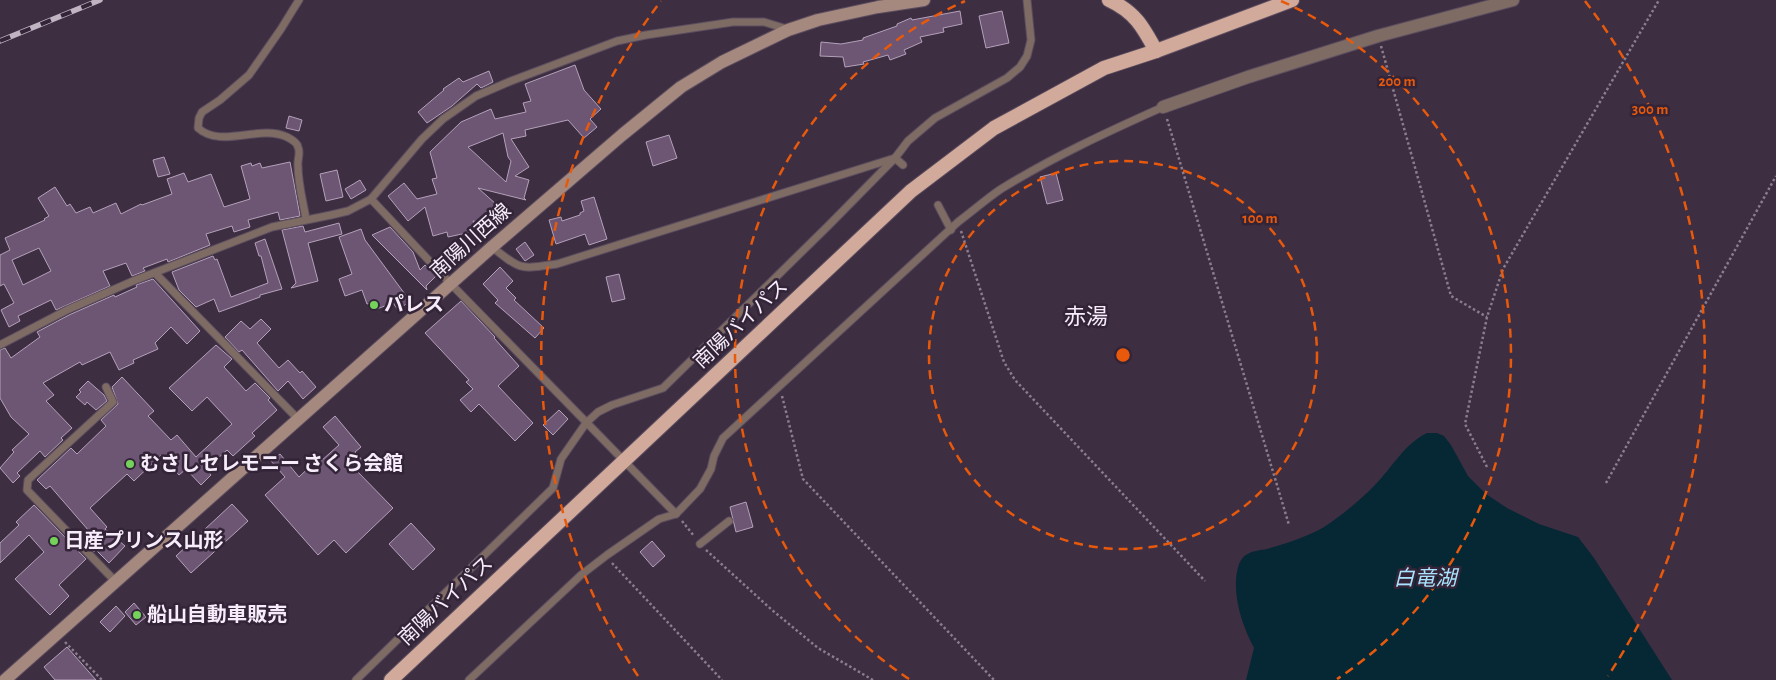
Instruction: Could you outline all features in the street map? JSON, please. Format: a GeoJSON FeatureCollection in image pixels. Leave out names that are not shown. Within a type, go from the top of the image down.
{"type":"FeatureCollection","features":[{"type":"Feature","properties":{"kind":"highway"},"geometry":{"type":"LineString","coordinates":[[1109,0],[1118,4],[1140,22],[1156,51]]}},
{"type":"Feature","properties":{"kind":"highway","name":"南陽バイパス"},"geometry":{"type":"LineString","coordinates":[[391,680],[911,191],[994,128],[1104,68],[1156,51],[1292,0]]}},
{"type":"Feature","properties":{"kind":"main road","name":"南陽川西線"},"geometry":{"type":"LineString","coordinates":[[6,680],[492,247],[622,134],[681,87],[722,62],[788,30],[818,20],[878,7],[924,0]]}},
{"type":"Feature","properties":{"kind":"street"},"geometry":{"type":"LineString","coordinates":[[1163,107],[1248,77],[1378,36],[1513,0]]}},
{"type":"Feature","properties":{"kind":"lane"},"geometry":{"type":"LineString","coordinates":[[299,0],[281,30],[249,74],[220,100],[202,112],[198,118],[198,128],[204,134],[228,137],[272,132],[292,139],[298,147],[299,180],[306,219]]}},
{"type":"Feature","properties":{"kind":"lane"},"geometry":{"type":"LineString","coordinates":[[356,680],[553,488],[560,459],[586,424],[598,412],[612,405],[663,388],[895,158],[908,141],[935,118],[1007,78],[1020,67],[1027,56],[1031,40],[1027,0]]}},
{"type":"Feature","properties":{"kind":"lane"},"geometry":{"type":"LineString","coordinates":[[0,345],[97,296],[272,227],[348,211],[371,199],[422,139],[443,118],[476,96],[511,81],[617,42],[646,35],[733,22],[764,22],[788,30]]}},
{"type":"Feature","properties":{"kind":"lane"},"geometry":{"type":"LineString","coordinates":[[470,680],[581,575],[659,519],[676,514],[700,489],[711,469],[714,456],[723,438],[780,388],[958,222],[1000,190],[1031,172],[1089,140],[1163,107]]}},
{"type":"Feature","properties":{"kind":"lane"},"geometry":{"type":"LineString","coordinates":[[895,158],[903,165]]}},
{"type":"Feature","properties":{"kind":"lane"},"geometry":{"type":"LineString","coordinates":[[492,247],[511,262],[524,268],[557,264],[895,158]]}},
{"type":"Feature","properties":{"kind":"lane"},"geometry":{"type":"LineString","coordinates":[[371,199],[586,424],[676,514]]}},
{"type":"Feature","properties":{"kind":"lane"},"geometry":{"type":"LineString","coordinates":[[938,206],[951,230]]}},
{"type":"Feature","properties":{"kind":"lane"},"geometry":{"type":"LineString","coordinates":[[156,272],[299,420]]}},
{"type":"Feature","properties":{"kind":"lane"},"geometry":{"type":"LineString","coordinates":[[106,387],[113,402],[28,480],[27,490],[116,582]]}},
{"type":"Feature","properties":{"kind":"lane"},"geometry":{"type":"LineString","coordinates":[[700,544],[729,521]]}},
{"type":"Feature","properties":{"kind":"path"},"geometry":{"type":"LineString","coordinates":[[1487,467],[1465,424],[1487,317],[1503,270],[1659,0]]}},
{"type":"Feature","properties":{"kind":"path"},"geometry":{"type":"LineString","coordinates":[[1378,36],[1451,296],[1487,317]]}},
{"type":"Feature","properties":{"kind":"path"},"geometry":{"type":"LineString","coordinates":[[1163,107],[1289,525]]}},
{"type":"Feature","properties":{"kind":"path"},"geometry":{"type":"LineString","coordinates":[[1606,483],[1776,176]]}},
{"type":"Feature","properties":{"kind":"path"},"geometry":{"type":"LineString","coordinates":[[958,222],[1004,362],[1015,380],[1205,582]]}},
{"type":"Feature","properties":{"kind":"path"},"geometry":{"type":"LineString","coordinates":[[780,388],[803,479],[994,680]]}},
{"type":"Feature","properties":{"kind":"path"},"geometry":{"type":"LineString","coordinates":[[676,514],[700,544],[772,610],[818,648],[873,680]]}},
{"type":"Feature","properties":{"kind":"path"},"geometry":{"type":"LineString","coordinates":[[605,556],[722,680]]}},
{"type":"Feature","properties":{"kind":"path"},"geometry":{"type":"LineString","coordinates":[[57,634],[102,680]]}},
{"type":"Feature","properties":{"kind":"water","name":"白竜湖"},"geometry":{"type":"Polygon","coordinates":[[[1427,433],[1437,433],[1444,436],[1468,476],[1486,494],[1507,508],[1539,524],[1578,537],[1594,558],[1672,680],[1246,680],[1254,648],[1245,629],[1237,596],[1237,574],[1239,564],[1243,558],[1256,551],[1304,537],[1330,523],[1381,479],[1412,443],[1427,433]]]}},
{"type":"Feature","properties":{"kind":"building"},"geometry":{"type":"Polygon","coordinates":[[[960,11],[962,24],[943,28],[944,32],[920,37],[922,42],[904,50],[906,54],[890,60],[888,55],[863,62],[864,64],[845,67],[843,57],[820,56],[821,42],[841,44],[863,40],[863,38],[897,26],[897,24],[911,18],[912,20],[960,11]]]}},
{"type":"Feature","properties":{"kind":"building"},"geometry":{"type":"Polygon","coordinates":[[[1002,11],[1009,43],[986,48],[979,16],[1002,11]]]}},
{"type":"Feature","properties":{"kind":"building"},"geometry":{"type":"Polygon","coordinates":[[[575,65],[584,90],[601,109],[590,119],[597,127],[584,138],[568,120],[525,130],[526,136],[511,139],[529,167],[515,176],[529,180],[524,198],[526,200],[478,188],[506,213],[495,224],[473,221],[476,231],[448,237],[447,232],[433,236],[425,207],[408,221],[388,196],[404,183],[417,199],[437,194],[432,179],[437,178],[430,152],[461,122],[491,109],[495,119],[526,112],[523,103],[531,101],[525,84],[575,65]],[[503,133],[468,147],[506,182],[511,161],[508,157],[503,133]]]}},
{"type":"Feature","properties":{"kind":"building"},"geometry":{"type":"Polygon","coordinates":[[[489,71],[493,82],[481,88],[477,84],[452,106],[427,123],[418,112],[443,89],[459,78],[463,82],[489,71]]]}},
{"type":"Feature","properties":{"kind":"building"},"geometry":{"type":"Polygon","coordinates":[[[289,116],[302,120],[299,131],[286,128],[289,116]]]}},
{"type":"Feature","properties":{"kind":"building"},"geometry":{"type":"Polygon","coordinates":[[[669,135],[677,158],[653,166],[646,142],[669,135]]]}},
{"type":"Feature","properties":{"kind":"building"},"geometry":{"type":"Polygon","coordinates":[[[164,157],[170,174],[158,177],[153,160],[164,157]]]}},
{"type":"Feature","properties":{"kind":"building"},"geometry":{"type":"Polygon","coordinates":[[[290,162],[300,216],[280,220],[278,212],[248,220],[250,227],[234,232],[232,226],[206,234],[210,245],[168,262],[167,259],[143,268],[145,271],[132,276],[126,263],[103,271],[110,286],[56,310],[51,300],[18,316],[20,321],[9,327],[1,310],[14,303],[4,284],[0,286],[0,255],[10,250],[5,238],[45,220],[49,216],[38,198],[55,187],[67,206],[70,204],[76,213],[90,207],[93,213],[116,203],[121,214],[141,204],[172,194],[167,179],[184,173],[188,182],[211,174],[224,207],[250,199],[241,166],[251,163],[252,166],[260,163],[262,168],[290,162]],[[39,248],[12,260],[23,285],[51,271],[39,248]]]}},
{"type":"Feature","properties":{"kind":"building"},"geometry":{"type":"Polygon","coordinates":[[[337,170],[343,197],[326,201],[320,174],[337,170]]]}},
{"type":"Feature","properties":{"kind":"building"},"geometry":{"type":"Polygon","coordinates":[[[1056,173],[1063,200],[1047,204],[1040,177],[1056,173]]]}},
{"type":"Feature","properties":{"kind":"building"},"geometry":{"type":"Polygon","coordinates":[[[360,180],[366,190],[351,199],[345,189],[360,180]]]}},
{"type":"Feature","properties":{"kind":"building"},"geometry":{"type":"Polygon","coordinates":[[[594,197],[607,239],[589,245],[585,234],[556,244],[549,220],[561,217],[562,221],[580,215],[584,211],[581,201],[594,197]]]}},
{"type":"Feature","properties":{"kind":"building"},"geometry":{"type":"Polygon","coordinates":[[[339,223],[342,234],[308,243],[318,281],[291,288],[296,283],[282,230],[303,226],[305,232],[339,223]]]}},
{"type":"Feature","properties":{"kind":"building"},"geometry":{"type":"Polygon","coordinates":[[[390,227],[413,252],[420,270],[425,265],[436,276],[426,286],[427,290],[372,235],[390,227]]]}},
{"type":"Feature","properties":{"kind":"building"},"geometry":{"type":"Polygon","coordinates":[[[361,229],[365,240],[410,301],[398,310],[393,303],[374,310],[371,303],[367,304],[362,290],[345,296],[339,279],[352,274],[339,237],[361,229]]]}},
{"type":"Feature","properties":{"kind":"building"},"geometry":{"type":"Polygon","coordinates":[[[265,239],[282,289],[260,295],[260,297],[219,312],[214,299],[196,307],[179,290],[172,272],[213,256],[215,260],[217,259],[231,297],[268,283],[261,256],[259,256],[255,243],[265,239]]]}},
{"type":"Feature","properties":{"kind":"building"},"geometry":{"type":"Polygon","coordinates":[[[525,242],[534,255],[525,261],[516,249],[525,242]]]}},
{"type":"Feature","properties":{"kind":"building"},"geometry":{"type":"Polygon","coordinates":[[[500,267],[513,281],[506,288],[516,298],[514,300],[544,328],[535,338],[495,303],[498,300],[483,284],[500,267]]]}},
{"type":"Feature","properties":{"kind":"building"},"geometry":{"type":"Polygon","coordinates":[[[619,274],[625,299],[612,302],[606,277],[619,274]]]}},
{"type":"Feature","properties":{"kind":"building"},"geometry":{"type":"Polygon","coordinates":[[[153,279],[200,331],[187,344],[171,327],[155,343],[158,349],[133,360],[134,363],[119,370],[110,352],[82,365],[80,362],[43,383],[54,395],[46,401],[72,428],[61,438],[63,440],[45,457],[40,451],[17,473],[20,476],[13,483],[0,468],[14,452],[12,450],[29,434],[11,417],[0,398],[0,350],[5,348],[11,358],[40,337],[37,332],[69,315],[114,295],[115,297],[137,287],[136,285],[153,279]]]}},
{"type":"Feature","properties":{"kind":"building"},"geometry":{"type":"Polygon","coordinates":[[[461,301],[519,366],[498,386],[533,423],[515,441],[479,404],[471,412],[460,400],[473,389],[466,382],[469,380],[425,333],[461,301]]]}},
{"type":"Feature","properties":{"kind":"building"},"geometry":{"type":"Polygon","coordinates":[[[261,319],[271,329],[257,343],[279,368],[288,360],[300,373],[302,371],[316,387],[303,399],[288,381],[278,391],[242,350],[239,352],[225,337],[241,321],[250,329],[261,319]]]}},
{"type":"Feature","properties":{"kind":"building"},"geometry":{"type":"Polygon","coordinates":[[[216,345],[232,359],[224,367],[246,391],[255,383],[270,398],[268,400],[277,410],[252,433],[255,436],[233,456],[227,450],[206,469],[211,475],[201,485],[186,469],[179,475],[161,455],[134,481],[127,474],[90,508],[107,527],[105,529],[125,546],[109,563],[96,550],[94,552],[81,538],[89,531],[50,486],[46,489],[37,480],[71,448],[77,454],[106,426],[101,420],[118,404],[112,387],[122,377],[154,411],[148,416],[171,440],[177,435],[196,457],[232,424],[207,397],[192,411],[169,388],[216,345]]]}},
{"type":"Feature","properties":{"kind":"building"},"geometry":{"type":"Polygon","coordinates":[[[88,381],[104,395],[107,401],[96,410],[87,402],[85,405],[76,397],[81,392],[79,390],[88,381]]]}},
{"type":"Feature","properties":{"kind":"building"},"geometry":{"type":"Polygon","coordinates":[[[559,410],[568,419],[553,435],[543,425],[559,410]]]}},
{"type":"Feature","properties":{"kind":"building"},"geometry":{"type":"Polygon","coordinates":[[[335,416],[361,447],[355,452],[363,461],[355,469],[393,508],[346,553],[334,540],[318,555],[265,495],[285,477],[271,461],[280,454],[299,477],[319,458],[321,461],[339,445],[323,427],[335,416]]]}},
{"type":"Feature","properties":{"kind":"building"},"geometry":{"type":"Polygon","coordinates":[[[746,502],[753,527],[736,532],[730,507],[746,502]]]}},
{"type":"Feature","properties":{"kind":"building"},"geometry":{"type":"Polygon","coordinates":[[[232,504],[248,521],[191,573],[176,556],[232,504]]]}},
{"type":"Feature","properties":{"kind":"building"},"geometry":{"type":"Polygon","coordinates":[[[34,505],[86,559],[59,585],[69,596],[50,615],[15,579],[44,552],[29,535],[0,563],[0,543],[19,525],[16,522],[34,505]]]}},
{"type":"Feature","properties":{"kind":"building"},"geometry":{"type":"Polygon","coordinates":[[[411,523],[435,549],[413,570],[389,544],[411,523]]]}},
{"type":"Feature","properties":{"kind":"building"},"geometry":{"type":"Polygon","coordinates":[[[652,541],[665,556],[653,567],[640,552],[652,541]]]}},
{"type":"Feature","properties":{"kind":"building"},"geometry":{"type":"Polygon","coordinates":[[[134,603],[146,617],[136,625],[125,612],[134,603]]]}},
{"type":"Feature","properties":{"kind":"building"},"geometry":{"type":"Polygon","coordinates":[[[116,606],[125,616],[110,632],[100,622],[116,606]]]}},
{"type":"Feature","properties":{"kind":"building"},"geometry":{"type":"Polygon","coordinates":[[[67,647],[96,680],[55,680],[44,667],[67,647]]]}},
{"type":"Feature","properties":{"kind":"railway"},"geometry":{"type":"LineString","coordinates":[[0,41],[100,0]]}},
{"type":"Feature","properties":{"kind":"place","name":"パレス"},"geometry":{"type":"Point","coordinates":[374,305]}},
{"type":"Feature","properties":{"kind":"place","name":"むさしセレモニー さくら会館"},"geometry":{"type":"Point","coordinates":[130,464]}},
{"type":"Feature","properties":{"kind":"place","name":"日産プリンス山形"},"geometry":{"type":"Point","coordinates":[54,541]}},
{"type":"Feature","properties":{"kind":"place","name":"船山自動車販売"},"geometry":{"type":"Point","coordinates":[137,615]}},
{"type":"Feature","properties":{"kind":"district","name":"赤湯"},"geometry":{"type":"Point","coordinates":[1086,317]}}]}
